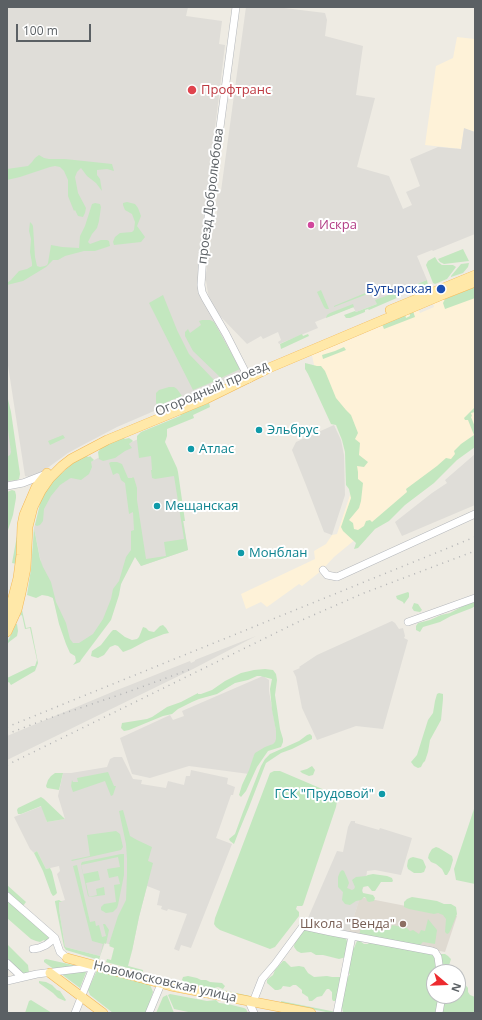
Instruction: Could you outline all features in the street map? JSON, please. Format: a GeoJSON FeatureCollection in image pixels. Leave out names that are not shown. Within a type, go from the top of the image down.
{"type":"FeatureCollection","features":[{"type":"Feature","properties":{"kind":"main road","name":"Огородный проезд"},"geometry":{"type":"LineString","coordinates":[[35,493],[71,459],[107,440],[206,399],[330,336],[414,299],[475,275]]}},
{"type":"Feature","properties":{"kind":"main road","name":"Огородный проезд"},"geometry":{"type":"LineString","coordinates":[[22,568],[35,493],[45,474],[69,455],[125,426],[248,377],[442,294],[475,282]]}},
{"type":"Feature","properties":{"kind":"main road"},"geometry":{"type":"LineString","coordinates":[[7,617],[22,568]]}},
{"type":"Feature","properties":{"kind":"main road"},"geometry":{"type":"LineString","coordinates":[[7,632],[19,603],[21,594],[22,568]]}},
{"type":"Feature","properties":{"kind":"main road","name":"Новомосковская улица"},"geometry":{"type":"LineString","coordinates":[[67,958],[161,984],[311,1013]]}},
{"type":"Feature","properties":{"kind":"main road"},"geometry":{"type":"LineString","coordinates":[[50,973],[103,1013]]}},
{"type":"Feature","properties":{"kind":"street","name":"проезд Добролюбова"},"geometry":{"type":"LineString","coordinates":[[236,7],[203,255],[201,285],[205,298],[226,334],[248,377]]}},
{"type":"Feature","properties":{"kind":"street"},"geometry":{"type":"LineString","coordinates":[[7,486],[24,483],[62,466]]}},
{"type":"Feature","properties":{"kind":"street"},"geometry":{"type":"LineString","coordinates":[[24,483],[32,485],[35,493]]}},
{"type":"Feature","properties":{"kind":"street"},"geometry":{"type":"LineString","coordinates":[[323,570],[327,574],[337,577],[475,514]]}},
{"type":"Feature","properties":{"kind":"street"},"geometry":{"type":"LineString","coordinates":[[408,622],[475,598]]}},
{"type":"Feature","properties":{"kind":"street"},"geometry":{"type":"LineString","coordinates":[[7,896],[56,938],[60,952],[67,958]]}},
{"type":"Feature","properties":{"kind":"street"},"geometry":{"type":"LineString","coordinates":[[254,1013],[251,1002],[262,979],[303,926],[435,952],[438,957],[439,964]]}},
{"type":"Feature","properties":{"kind":"street"},"geometry":{"type":"LineString","coordinates":[[337,1013],[352,936]]}},
{"type":"Feature","properties":{"kind":"street"},"geometry":{"type":"LineString","coordinates":[[33,949],[46,945],[56,938]]}},
{"type":"Feature","properties":{"kind":"street"},"geometry":{"type":"LineString","coordinates":[[7,963],[22,977]]}},
{"type":"Feature","properties":{"kind":"street"},"geometry":{"type":"LineString","coordinates":[[7,981],[33,975],[86,968],[94,965]]}},
{"type":"Feature","properties":{"kind":"street"},"geometry":{"type":"LineString","coordinates":[[75,1013],[94,965]]}},
{"type":"Feature","properties":{"kind":"street"},"geometry":{"type":"LineString","coordinates":[[149,1013],[161,984]]}},
{"type":"Feature","properties":{"kind":"shaded area"},"geometry":{"type":"Polygon","coordinates":[[[7,7],[188,7],[186,16],[222,21],[219,44],[225,45],[202,237],[198,285],[242,371],[240,374],[117,427],[68,453],[42,472],[29,477],[25,476],[7,359],[7,7]]]}},
{"type":"Feature","properties":{"kind":"shaded area"},"geometry":{"type":"Polygon","coordinates":[[[246,7],[276,7],[325,13],[327,20],[325,36],[363,46],[356,95],[375,98],[357,167],[389,176],[403,209],[412,205],[406,192],[420,186],[410,159],[438,147],[461,149],[464,128],[475,132],[475,234],[417,256],[427,280],[394,293],[395,297],[356,312],[353,307],[315,322],[318,328],[279,344],[278,342],[281,340],[278,332],[263,339],[261,336],[247,344],[220,316],[209,299],[205,280],[213,226],[217,214],[216,203],[218,191],[221,191],[246,7]]]}},
{"type":"Feature","properties":{"kind":"shaded area"},"geometry":{"type":"Polygon","coordinates":[[[457,37],[475,39],[475,132],[464,129],[461,149],[425,145],[436,66],[453,58],[457,37]]]}},
{"type":"Feature","properties":{"kind":"shaded area"},"geometry":{"type":"Polygon","coordinates":[[[475,287],[475,442],[334,557],[321,571],[302,586],[299,584],[267,607],[261,602],[246,609],[241,594],[315,559],[314,551],[326,544],[332,535],[337,534],[350,495],[351,462],[315,370],[312,355],[418,309],[420,313],[434,307],[433,303],[475,287]]]}},
{"type":"Feature","properties":{"kind":"shaded area"},"geometry":{"type":"Polygon","coordinates":[[[7,418],[17,478],[15,481],[7,483],[7,418]]]}},
{"type":"Feature","properties":{"kind":"shaded area"},"geometry":{"type":"Polygon","coordinates":[[[334,425],[341,440],[344,455],[345,495],[332,535],[324,532],[292,450],[296,442],[334,425]]]}},
{"type":"Feature","properties":{"kind":"shaded area"},"geometry":{"type":"Polygon","coordinates":[[[155,431],[175,468],[188,550],[141,566],[132,552],[107,625],[71,652],[41,563],[34,528],[37,518],[58,479],[155,431]]]}},
{"type":"Feature","properties":{"kind":"shaded area"},"geometry":{"type":"Polygon","coordinates":[[[475,454],[475,505],[402,536],[395,522],[447,483],[445,480],[475,454]]]}},
{"type":"Feature","properties":{"kind":"shaded area"},"geometry":{"type":"Polygon","coordinates":[[[392,621],[399,629],[403,628],[404,638],[408,640],[383,729],[356,726],[317,740],[302,708],[296,677],[293,671],[300,668],[299,667],[317,655],[392,621]]]}},
{"type":"Feature","properties":{"kind":"shaded area"},"geometry":{"type":"Polygon","coordinates":[[[256,636],[193,669],[7,760],[7,736],[117,690],[190,661],[191,663],[195,660],[256,636]]]}},
{"type":"Feature","properties":{"kind":"shaded area"},"geometry":{"type":"Polygon","coordinates":[[[263,676],[269,680],[269,691],[278,741],[254,756],[249,774],[189,766],[150,778],[132,774],[120,738],[170,715],[173,720],[184,716],[182,711],[263,676]]]}},
{"type":"Feature","properties":{"kind":"shaded area"},"geometry":{"type":"Polygon","coordinates":[[[114,757],[122,757],[133,779],[142,780],[141,784],[166,788],[168,781],[184,785],[186,776],[190,776],[191,770],[228,778],[227,784],[235,787],[216,838],[232,844],[191,948],[181,945],[179,951],[174,949],[187,914],[168,909],[167,911],[161,909],[162,906],[157,905],[160,891],[147,886],[132,951],[105,943],[100,956],[65,947],[59,902],[65,900],[57,874],[60,871],[59,866],[46,869],[37,851],[34,853],[30,849],[14,817],[42,806],[47,822],[65,819],[58,796],[63,773],[107,767],[110,759],[114,757]]]}},
{"type":"Feature","properties":{"kind":"shaded area"},"geometry":{"type":"Polygon","coordinates":[[[351,821],[412,838],[401,875],[375,870],[367,871],[366,879],[349,932],[308,920],[308,918],[337,851],[343,852],[348,827],[351,821]]]}},
{"type":"Feature","properties":{"kind":"shaded area","name":"Школа \"Венда\""},"geometry":{"type":"Polygon","coordinates":[[[360,897],[457,916],[445,952],[350,934],[349,932],[360,897]]]}},
{"type":"Feature","properties":{"kind":"green space"},"geometry":{"type":"Polygon","coordinates":[[[39,155],[49,159],[65,159],[112,164],[114,171],[107,169],[97,170],[102,191],[81,168],[77,172],[75,177],[78,193],[86,208],[83,217],[78,216],[75,210],[74,211],[68,196],[68,180],[64,171],[60,167],[50,167],[7,180],[7,169],[28,166],[39,155]]]}},
{"type":"Feature","properties":{"kind":"green space"},"geometry":{"type":"Polygon","coordinates":[[[127,202],[135,204],[138,208],[141,216],[137,226],[145,237],[141,242],[114,245],[113,242],[115,237],[120,233],[132,232],[134,230],[135,222],[132,214],[125,210],[123,205],[123,203],[127,202]]]}},
{"type":"Feature","properties":{"kind":"green space"},"geometry":{"type":"Polygon","coordinates":[[[92,204],[100,204],[101,207],[99,221],[97,228],[88,242],[90,244],[101,240],[107,240],[109,241],[110,246],[95,251],[84,251],[65,256],[58,260],[53,260],[46,267],[23,281],[7,285],[7,283],[19,271],[32,266],[30,252],[31,239],[29,231],[30,222],[33,226],[37,266],[45,266],[48,263],[51,245],[79,248],[80,236],[92,204]]]}},
{"type":"Feature","properties":{"kind":"green space"},"geometry":{"type":"Polygon","coordinates":[[[463,249],[469,261],[444,264],[438,259],[463,249]]]}},
{"type":"Feature","properties":{"kind":"green space"},"geometry":{"type":"Polygon","coordinates":[[[435,257],[442,265],[453,265],[456,267],[447,279],[435,284],[433,283],[426,265],[428,261],[435,257]]]}},
{"type":"Feature","properties":{"kind":"green space"},"geometry":{"type":"Polygon","coordinates":[[[469,263],[468,267],[463,273],[451,277],[461,264],[469,263]]]}},
{"type":"Feature","properties":{"kind":"green space"},"geometry":{"type":"Polygon","coordinates":[[[427,280],[428,285],[413,291],[412,286],[427,280]]]}},
{"type":"Feature","properties":{"kind":"green space"},"geometry":{"type":"Polygon","coordinates":[[[382,286],[383,288],[334,307],[334,306],[382,286]]]}},
{"type":"Feature","properties":{"kind":"green space"},"geometry":{"type":"Polygon","coordinates":[[[475,287],[475,298],[445,309],[443,303],[445,299],[475,287]]]}},
{"type":"Feature","properties":{"kind":"green space"},"geometry":{"type":"Polygon","coordinates":[[[321,290],[329,309],[324,307],[317,292],[321,290]]]}},
{"type":"Feature","properties":{"kind":"green space"},"geometry":{"type":"Polygon","coordinates":[[[398,292],[399,297],[369,310],[365,310],[365,312],[350,318],[346,318],[344,315],[377,304],[375,300],[398,292]]]}},
{"type":"Feature","properties":{"kind":"green space"},"geometry":{"type":"Polygon","coordinates":[[[163,295],[177,330],[189,354],[215,381],[193,390],[149,303],[163,295]]]}},
{"type":"Feature","properties":{"kind":"green space"},"geometry":{"type":"Polygon","coordinates":[[[353,304],[354,307],[326,318],[330,313],[353,304]]]}},
{"type":"Feature","properties":{"kind":"green space"},"geometry":{"type":"Polygon","coordinates":[[[413,311],[415,317],[384,329],[382,324],[405,314],[406,318],[410,316],[409,312],[413,311]]]}},
{"type":"Feature","properties":{"kind":"green space"},"geometry":{"type":"Polygon","coordinates":[[[210,320],[214,322],[240,369],[221,378],[193,351],[185,336],[185,332],[188,329],[190,333],[201,325],[199,321],[210,320]]]}},
{"type":"Feature","properties":{"kind":"green space"},"geometry":{"type":"Polygon","coordinates":[[[302,334],[303,336],[308,334],[309,336],[281,349],[280,344],[302,334]]]}},
{"type":"Feature","properties":{"kind":"green space"},"geometry":{"type":"Polygon","coordinates":[[[344,347],[346,350],[323,359],[322,355],[344,347]]]}},
{"type":"Feature","properties":{"kind":"green space"},"geometry":{"type":"Polygon","coordinates":[[[305,363],[321,366],[325,371],[336,398],[351,415],[358,433],[355,439],[360,443],[359,455],[368,462],[364,467],[357,466],[358,479],[363,483],[359,508],[349,520],[353,523],[354,529],[358,530],[364,526],[366,521],[370,520],[372,522],[407,492],[406,489],[446,458],[451,459],[455,454],[454,451],[474,435],[468,420],[465,420],[464,418],[475,407],[475,412],[471,413],[471,417],[475,427],[475,447],[457,460],[434,483],[405,505],[389,521],[375,529],[358,548],[354,549],[356,543],[343,531],[341,527],[351,498],[349,489],[346,485],[345,452],[342,440],[336,425],[331,424],[305,369],[305,363]]]}},
{"type":"Feature","properties":{"kind":"green space"},"geometry":{"type":"Polygon","coordinates":[[[174,387],[177,389],[182,396],[157,406],[156,393],[159,390],[174,387]]]}},
{"type":"Feature","properties":{"kind":"green space"},"geometry":{"type":"Polygon","coordinates":[[[7,395],[20,474],[19,479],[7,481],[7,457],[11,452],[7,422],[7,395]]]}},
{"type":"Feature","properties":{"kind":"green space"},"geometry":{"type":"Polygon","coordinates":[[[209,403],[210,407],[193,415],[194,418],[167,429],[165,442],[178,472],[185,521],[183,521],[188,550],[141,566],[135,557],[121,584],[111,620],[80,662],[73,665],[76,661],[75,656],[70,653],[66,644],[59,624],[53,598],[42,595],[36,598],[27,595],[31,569],[34,528],[40,559],[51,582],[56,602],[66,623],[70,639],[73,643],[79,643],[93,634],[103,619],[111,599],[113,589],[119,581],[126,557],[131,550],[131,531],[134,530],[133,512],[129,514],[125,483],[121,480],[119,474],[117,473],[113,475],[109,463],[117,462],[122,464],[128,478],[134,478],[137,488],[137,500],[146,559],[166,556],[164,542],[184,539],[174,476],[155,479],[152,478],[151,456],[139,458],[137,436],[141,432],[180,416],[182,413],[209,403]]]}},
{"type":"Feature","properties":{"kind":"green space"},"geometry":{"type":"Polygon","coordinates":[[[63,435],[65,438],[50,445],[48,441],[63,435]]]}},
{"type":"Feature","properties":{"kind":"green space"},"geometry":{"type":"Polygon","coordinates":[[[123,437],[125,439],[129,438],[133,441],[129,444],[132,448],[115,458],[103,461],[99,459],[98,452],[104,445],[123,437]]]}},
{"type":"Feature","properties":{"kind":"green space"},"geometry":{"type":"Polygon","coordinates":[[[86,456],[90,456],[94,460],[91,462],[92,467],[89,474],[81,480],[71,478],[60,485],[51,496],[44,509],[43,521],[40,525],[35,525],[41,499],[55,475],[62,473],[74,462],[86,456]]]}},
{"type":"Feature","properties":{"kind":"green space"},"geometry":{"type":"Polygon","coordinates":[[[12,490],[15,491],[16,498],[13,515],[7,533],[7,492],[12,490]]]}},
{"type":"Feature","properties":{"kind":"green space"},"geometry":{"type":"Polygon","coordinates":[[[19,525],[17,564],[12,563],[19,525]]]}},
{"type":"Feature","properties":{"kind":"green space"},"geometry":{"type":"Polygon","coordinates":[[[408,592],[409,597],[404,604],[397,599],[396,596],[408,592]]]}},
{"type":"Feature","properties":{"kind":"green space"},"geometry":{"type":"Polygon","coordinates":[[[475,602],[475,606],[472,608],[440,622],[423,627],[420,632],[416,630],[418,623],[450,613],[465,605],[475,602]]]}},
{"type":"Feature","properties":{"kind":"green space"},"geometry":{"type":"Polygon","coordinates":[[[414,603],[418,604],[422,610],[420,612],[414,611],[412,608],[414,603]]]}},
{"type":"Feature","properties":{"kind":"green space"},"geometry":{"type":"Polygon","coordinates":[[[22,610],[26,628],[31,627],[38,663],[35,671],[11,685],[9,682],[7,683],[7,678],[35,666],[37,660],[30,628],[25,629],[22,615],[20,616],[22,610]]]}},
{"type":"Feature","properties":{"kind":"green space"},"geometry":{"type":"Polygon","coordinates":[[[16,624],[18,631],[17,636],[7,645],[7,643],[16,624]]]}},
{"type":"Feature","properties":{"kind":"green space"},"geometry":{"type":"Polygon","coordinates":[[[163,625],[169,633],[146,641],[123,652],[118,646],[115,645],[110,647],[104,655],[98,658],[91,656],[92,651],[101,645],[113,630],[116,630],[132,640],[139,637],[143,627],[154,632],[163,625]]]}},
{"type":"Feature","properties":{"kind":"green space"},"geometry":{"type":"Polygon","coordinates":[[[265,669],[273,670],[276,674],[277,680],[275,695],[283,742],[281,747],[268,751],[257,767],[246,791],[241,797],[239,795],[242,785],[255,753],[273,744],[276,739],[270,689],[272,679],[257,676],[235,683],[217,694],[192,702],[178,709],[172,714],[163,716],[129,730],[124,731],[121,728],[122,723],[152,717],[167,707],[181,702],[198,693],[201,694],[212,690],[241,673],[265,669]]]}},
{"type":"Feature","properties":{"kind":"green space"},"geometry":{"type":"Polygon","coordinates":[[[437,694],[443,694],[441,720],[430,740],[425,761],[421,767],[418,768],[411,762],[417,755],[428,720],[433,713],[437,694]]]}},
{"type":"Feature","properties":{"kind":"green space"},"geometry":{"type":"Polygon","coordinates":[[[310,734],[312,739],[281,753],[266,763],[234,844],[229,839],[235,834],[265,759],[270,754],[299,741],[310,734]]]}},
{"type":"Feature","properties":{"kind":"green space"},"geometry":{"type":"Polygon","coordinates":[[[312,766],[315,770],[313,775],[309,776],[300,771],[307,769],[312,766]]]}},
{"type":"Feature","properties":{"kind":"green space"},"geometry":{"type":"Polygon","coordinates":[[[280,771],[334,794],[337,801],[303,905],[297,906],[296,909],[299,912],[299,916],[275,947],[270,949],[220,930],[214,924],[270,773],[280,771]]]}},
{"type":"Feature","properties":{"kind":"green space"},"geometry":{"type":"Polygon","coordinates":[[[108,772],[114,786],[116,786],[113,795],[111,796],[105,781],[73,792],[71,786],[72,780],[73,782],[78,782],[77,778],[108,772]]]}},
{"type":"Feature","properties":{"kind":"green space"},"geometry":{"type":"Polygon","coordinates":[[[55,773],[63,773],[59,790],[47,788],[46,786],[48,780],[55,773]]]}},
{"type":"Feature","properties":{"kind":"green space"},"geometry":{"type":"Polygon","coordinates":[[[41,797],[65,819],[47,822],[41,806],[18,814],[18,808],[41,797]]]}},
{"type":"Feature","properties":{"kind":"green space"},"geometry":{"type":"Polygon","coordinates":[[[475,806],[475,884],[456,880],[454,869],[475,806]]]}},
{"type":"Feature","properties":{"kind":"green space"},"geometry":{"type":"Polygon","coordinates":[[[123,810],[130,836],[152,847],[148,861],[153,863],[128,966],[143,970],[143,972],[106,962],[107,959],[111,960],[114,948],[109,946],[109,944],[118,916],[126,900],[126,844],[119,811],[123,810]]]}},
{"type":"Feature","properties":{"kind":"green space"},"geometry":{"type":"Polygon","coordinates":[[[116,831],[120,834],[123,847],[121,850],[71,860],[90,856],[87,835],[116,831]]]}},
{"type":"Feature","properties":{"kind":"green space"},"geometry":{"type":"Polygon","coordinates":[[[436,847],[452,856],[453,860],[447,875],[445,875],[442,869],[431,862],[428,858],[432,849],[436,847]]]}},
{"type":"Feature","properties":{"kind":"green space"},"geometry":{"type":"Polygon","coordinates":[[[37,851],[46,869],[50,868],[52,872],[57,893],[53,896],[34,853],[37,851]]]}},
{"type":"Feature","properties":{"kind":"green space"},"geometry":{"type":"Polygon","coordinates":[[[124,854],[124,875],[118,905],[113,912],[106,913],[101,910],[101,907],[104,904],[116,902],[114,885],[120,884],[118,876],[109,878],[107,869],[120,867],[118,857],[81,865],[82,862],[124,854]]]}},
{"type":"Feature","properties":{"kind":"green space"},"geometry":{"type":"Polygon","coordinates":[[[413,857],[423,860],[426,867],[424,872],[414,873],[408,869],[408,860],[413,857]]]}},
{"type":"Feature","properties":{"kind":"green space"},"geometry":{"type":"Polygon","coordinates":[[[77,865],[90,922],[95,921],[96,926],[99,925],[102,937],[106,936],[103,924],[105,924],[109,930],[106,944],[104,943],[99,960],[66,950],[64,947],[55,902],[59,900],[62,902],[59,902],[59,909],[65,947],[100,956],[103,944],[92,941],[73,866],[77,865]]]}},
{"type":"Feature","properties":{"kind":"green space"},"geometry":{"type":"Polygon","coordinates":[[[342,870],[344,871],[349,883],[347,888],[352,890],[355,887],[352,880],[356,877],[373,874],[387,876],[392,878],[393,881],[381,882],[375,891],[372,891],[368,886],[363,887],[363,893],[373,895],[375,898],[374,901],[369,902],[364,897],[350,905],[345,904],[342,900],[343,892],[338,887],[338,877],[342,870]]]}},
{"type":"Feature","properties":{"kind":"green space"},"geometry":{"type":"Polygon","coordinates":[[[98,871],[100,880],[86,883],[89,896],[88,896],[83,874],[98,871]]]}},
{"type":"Feature","properties":{"kind":"green space"},"geometry":{"type":"Polygon","coordinates":[[[7,885],[26,902],[23,906],[7,891],[7,885]]]}},
{"type":"Feature","properties":{"kind":"green space"},"geometry":{"type":"Polygon","coordinates":[[[104,887],[105,895],[90,897],[97,895],[96,889],[104,887]]]}},
{"type":"Feature","properties":{"kind":"green space"},"geometry":{"type":"Polygon","coordinates":[[[412,897],[437,901],[444,904],[451,904],[456,907],[457,914],[449,933],[447,934],[445,932],[446,919],[443,915],[404,907],[404,902],[412,897]]]}},
{"type":"Feature","properties":{"kind":"green space"},"geometry":{"type":"Polygon","coordinates":[[[7,900],[49,937],[46,942],[44,940],[40,942],[31,939],[7,918],[7,900]]]}},
{"type":"Feature","properties":{"kind":"green space"},"geometry":{"type":"Polygon","coordinates":[[[428,919],[437,930],[435,944],[423,942],[418,947],[435,956],[445,954],[451,959],[449,964],[426,964],[426,1004],[466,1004],[466,986],[470,995],[475,997],[474,1013],[343,1012],[341,997],[346,980],[350,974],[348,973],[352,950],[357,941],[367,944],[374,941],[359,936],[362,922],[391,928],[392,925],[407,928],[410,931],[413,930],[419,934],[421,930],[425,931],[428,919]]]}},
{"type":"Feature","properties":{"kind":"green space"},"geometry":{"type":"Polygon","coordinates":[[[304,930],[345,937],[349,945],[346,957],[339,959],[316,955],[311,952],[301,953],[297,951],[294,947],[295,939],[304,930]]]}},
{"type":"Feature","properties":{"kind":"green space"},"geometry":{"type":"Polygon","coordinates":[[[7,944],[28,965],[29,973],[22,973],[7,960],[7,944]]]}},
{"type":"Feature","properties":{"kind":"green space"},"geometry":{"type":"Polygon","coordinates":[[[46,959],[73,965],[74,967],[55,970],[44,962],[46,959]]]}},
{"type":"Feature","properties":{"kind":"green space"},"geometry":{"type":"Polygon","coordinates":[[[283,961],[291,967],[304,967],[308,973],[314,977],[340,977],[341,979],[337,999],[333,1001],[332,992],[329,989],[326,990],[322,996],[317,997],[312,1001],[309,1001],[308,997],[302,993],[302,990],[296,985],[290,987],[283,986],[281,989],[275,990],[267,983],[267,980],[273,975],[275,970],[283,961]]]}},
{"type":"Feature","properties":{"kind":"green space"},"geometry":{"type":"Polygon","coordinates":[[[87,970],[80,988],[60,973],[87,970]]]}},
{"type":"Feature","properties":{"kind":"green space"},"geometry":{"type":"Polygon","coordinates":[[[97,970],[150,985],[153,992],[146,1013],[113,1013],[90,995],[88,990],[97,970]]]}},
{"type":"Feature","properties":{"kind":"green space"},"geometry":{"type":"Polygon","coordinates":[[[188,976],[210,982],[222,983],[225,986],[223,989],[218,987],[214,988],[250,996],[248,997],[169,981],[175,980],[183,982],[183,977],[188,976]]]}},
{"type":"Feature","properties":{"kind":"green space"},"geometry":{"type":"Polygon","coordinates":[[[39,981],[52,985],[60,991],[66,1000],[65,1001],[58,998],[39,983],[39,981]]]}},
{"type":"Feature","properties":{"kind":"green space"},"geometry":{"type":"Polygon","coordinates":[[[170,994],[207,1001],[216,1000],[219,1003],[244,1008],[248,1013],[193,1013],[174,1009],[168,995],[170,994]]]}},
{"type":"Feature","properties":{"kind":"green space"},"geometry":{"type":"Polygon","coordinates":[[[167,995],[174,1013],[156,1013],[163,997],[167,995]]]}},
{"type":"Feature","properties":{"kind":"green space"},"geometry":{"type":"Polygon","coordinates":[[[31,1000],[52,1013],[25,1013],[29,1001],[31,1000]]]}},
{"type":"Feature","properties":{"kind":"green space"},"geometry":{"type":"Polygon","coordinates":[[[281,1001],[336,1012],[331,1013],[281,1003],[281,1001]]]}},
{"type":"Feature","properties":{"kind":"railway"},"geometry":{"type":"LineString","coordinates":[[7,727],[475,537]]}},
{"type":"Feature","properties":{"kind":"railway"},"geometry":{"type":"LineString","coordinates":[[7,765],[302,620],[364,593],[475,551]]}},
{"type":"Feature","properties":{"kind":"railway"},"geometry":{"type":"LineString","coordinates":[[7,734],[191,669]]}},
{"type":"Feature","properties":{"kind":"place","name":"Профтранс"},"geometry":{"type":"Point","coordinates":[192,90]}},
{"type":"Feature","properties":{"kind":"place","name":"Искра"},"geometry":{"type":"Point","coordinates":[311,225]}},
{"type":"Feature","properties":{"kind":"place","name":"Бутырская"},"geometry":{"type":"Point","coordinates":[441,289]}},
{"type":"Feature","properties":{"kind":"place","name":"Эльбрус"},"geometry":{"type":"Point","coordinates":[259,430]}},
{"type":"Feature","properties":{"kind":"place","name":"Атлас"},"geometry":{"type":"Point","coordinates":[191,449]}},
{"type":"Feature","properties":{"kind":"place","name":"Мещанская"},"geometry":{"type":"Point","coordinates":[157,506]}},
{"type":"Feature","properties":{"kind":"place","name":"Монблан"},"geometry":{"type":"Point","coordinates":[241,553]}},
{"type":"Feature","properties":{"kind":"place","name":"ГСК \"Прудовой\""},"geometry":{"type":"Point","coordinates":[382,794]}},
{"type":"Feature","properties":{"kind":"place","name":"Школа \"Венда\""},"geometry":{"type":"Point","coordinates":[403,924]}}]}
